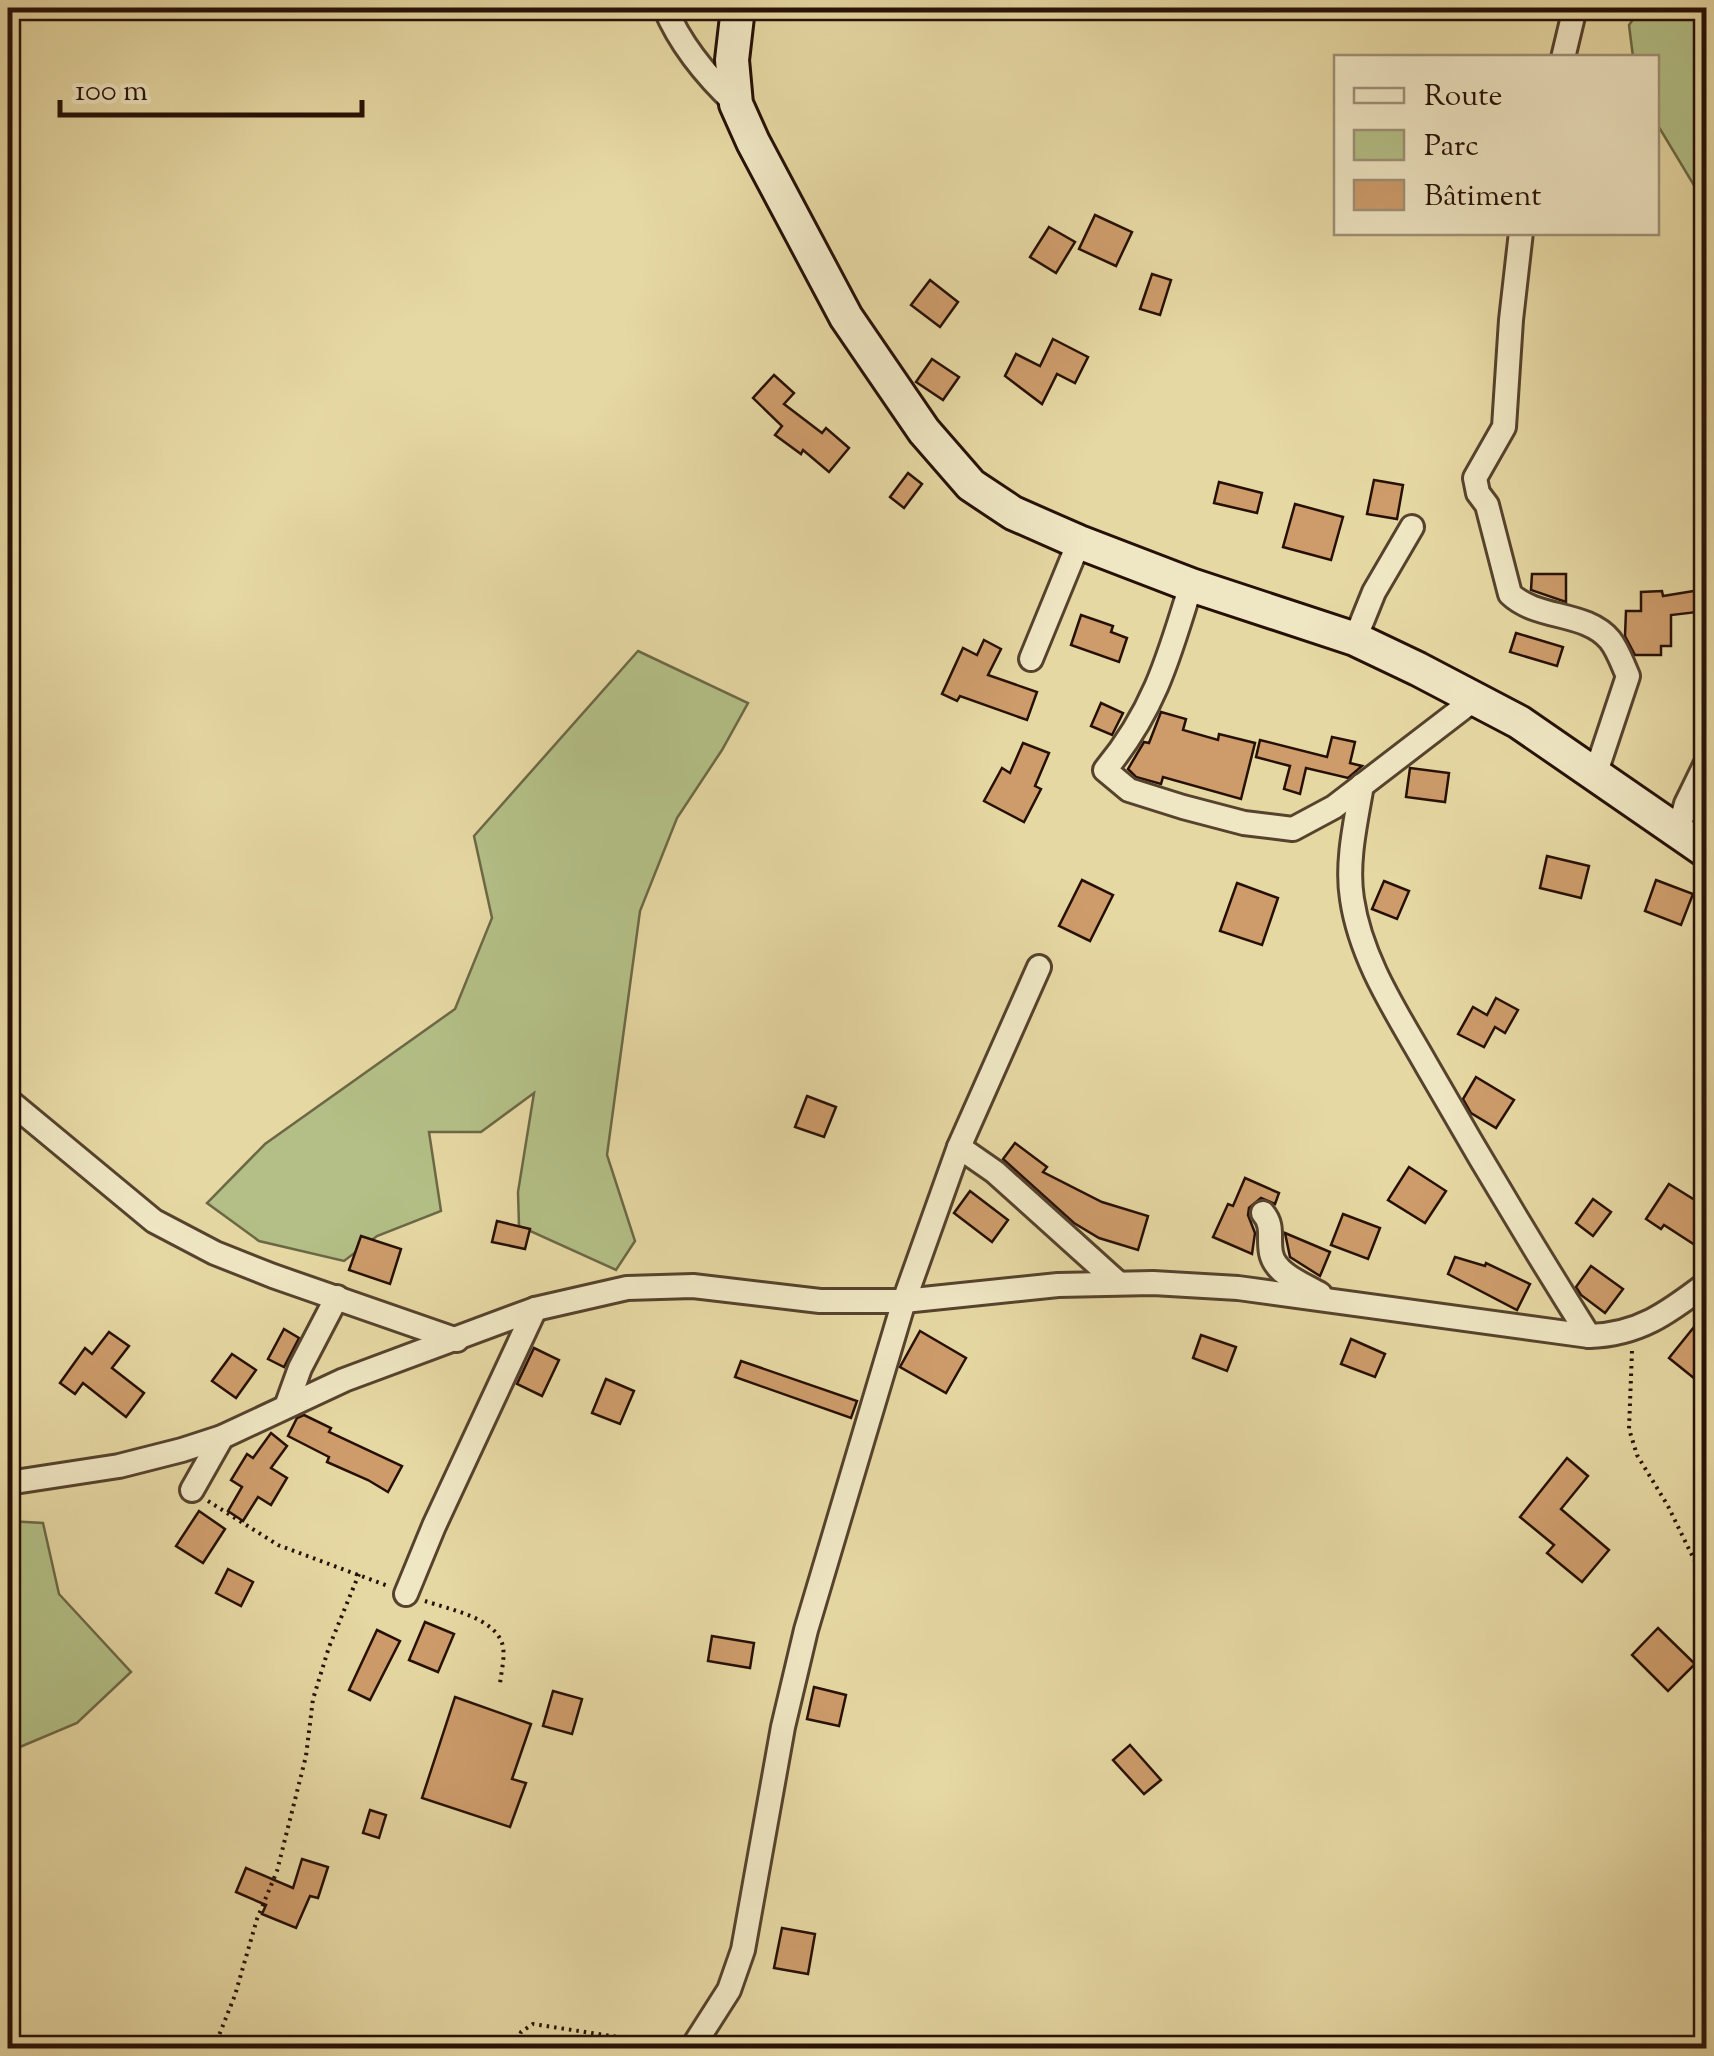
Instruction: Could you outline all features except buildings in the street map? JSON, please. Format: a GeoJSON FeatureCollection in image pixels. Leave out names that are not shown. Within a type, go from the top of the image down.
{"type":"FeatureCollection","features":[{"type":"Feature","properties":{"kind":"main road"},"geometry":{"type":"LineString","coordinates":[[738,8],[732,60],[736,104],[846,317],[924,431],[971,485],[1013,513],[1079,542],[1191,585],[1355,638],[1476,698],[1596,772],[1706,851]]}},
{"type":"Feature","properties":{"kind":"street"},"geometry":{"type":"LineString","coordinates":[[665,8],[692,56],[736,104]]}},
{"type":"Feature","properties":{"kind":"street"},"geometry":{"type":"LineString","coordinates":[[1564,55],[1575,8]]}},
{"type":"Feature","properties":{"kind":"street"},"geometry":{"type":"LineString","coordinates":[[1521,235],[1504,427],[1475,478],[1478,493],[1487,505],[1510,594],[1520,604],[1594,627],[1611,641],[1628,676],[1596,772]]}},
{"type":"Feature","properties":{"kind":"street"},"geometry":{"type":"LineString","coordinates":[[1355,638],[1374,592],[1412,527]]}},
{"type":"Feature","properties":{"kind":"street"},"geometry":{"type":"LineString","coordinates":[[1031,659],[1079,542]]}},
{"type":"Feature","properties":{"kind":"street"},"geometry":{"type":"LineString","coordinates":[[1191,585],[1160,682],[1140,722],[1105,770],[1129,790],[1198,811],[1282,829],[1294,828],[1317,818],[1476,698]]}},
{"type":"Feature","properties":{"kind":"street"},"geometry":{"type":"LineString","coordinates":[[1678,831],[1706,763]]}},
{"type":"Feature","properties":{"kind":"street"},"geometry":{"type":"LineString","coordinates":[[1362,785],[1353,843],[1351,896],[1360,936],[1378,980],[1588,1336]]}},
{"type":"Feature","properties":{"kind":"street"},"geometry":{"type":"LineString","coordinates":[[692,2048],[729,1990],[743,1950],[783,1727],[806,1630],[904,1300],[959,1147],[1039,967]]}},
{"type":"Feature","properties":{"kind":"street"},"geometry":{"type":"LineString","coordinates":[[8,1100],[154,1221],[214,1253],[457,1340]]}},
{"type":"Feature","properties":{"kind":"street"},"geometry":{"type":"LineString","coordinates":[[959,1147],[995,1172],[1118,1282]]}},
{"type":"Feature","properties":{"kind":"street"},"geometry":{"type":"LineString","coordinates":[[1263,1213],[1270,1225],[1271,1254],[1276,1264],[1332,1301]]}},
{"type":"Feature","properties":{"kind":"street"},"geometry":{"type":"LineString","coordinates":[[8,1483],[119,1466],[222,1437],[344,1380],[534,1309],[628,1288],[693,1286],[820,1301],[904,1300],[1118,1282],[1238,1288],[1588,1336],[1632,1331],[1654,1322],[1706,1284]]}},
{"type":"Feature","properties":{"kind":"street"},"geometry":{"type":"LineString","coordinates":[[286,1404],[337,1297]]}},
{"type":"Feature","properties":{"kind":"street"},"geometry":{"type":"LineString","coordinates":[[406,1594],[534,1309]]}},
{"type":"Feature","properties":{"kind":"street"},"geometry":{"type":"LineString","coordinates":[[192,1490],[222,1437]]}},
{"type":"Feature","properties":{"kind":"path"},"geometry":{"type":"LineString","coordinates":[[1632,1331],[1629,1429],[1638,1455],[1706,1584]]}},
{"type":"Feature","properties":{"kind":"path"},"geometry":{"type":"LineString","coordinates":[[192,1490],[278,1545],[482,1622],[498,1636],[504,1648],[500,1684]]}},
{"type":"Feature","properties":{"kind":"path"},"geometry":{"type":"LineString","coordinates":[[214,2048],[235,1995],[257,1918],[277,1871],[306,1756],[312,1699],[359,1574]]}},
{"type":"Feature","properties":{"kind":"path"},"geometry":{"type":"LineString","coordinates":[[1703,2048],[1706,2019]]}},
{"type":"Feature","properties":{"kind":"path"},"geometry":{"type":"LineString","coordinates":[[516,2048],[521,2032],[534,2024],[692,2048]]}},
{"type":"Feature","properties":{"kind":"green space"},"geometry":{"type":"Polygon","coordinates":[[[1641,8],[1706,8],[1706,197],[1701,197],[1659,127],[1659,55],[1633,55],[1629,25],[1641,8]]]}},
{"type":"Feature","properties":{"kind":"green space"},"geometry":{"type":"Polygon","coordinates":[[[638,651],[748,703],[677,818],[640,911],[607,1155],[635,1241],[616,1270],[519,1226],[518,1192],[534,1093],[481,1132],[429,1132],[441,1211],[377,1236],[344,1261],[259,1241],[207,1203],[265,1144],[455,1009],[492,918],[474,836],[638,651]]]}},
{"type":"Feature","properties":{"kind":"green space"},"geometry":{"type":"Polygon","coordinates":[[[8,1521],[43,1523],[59,1594],[131,1672],[77,1723],[8,1752],[8,1521]]]}}]}
